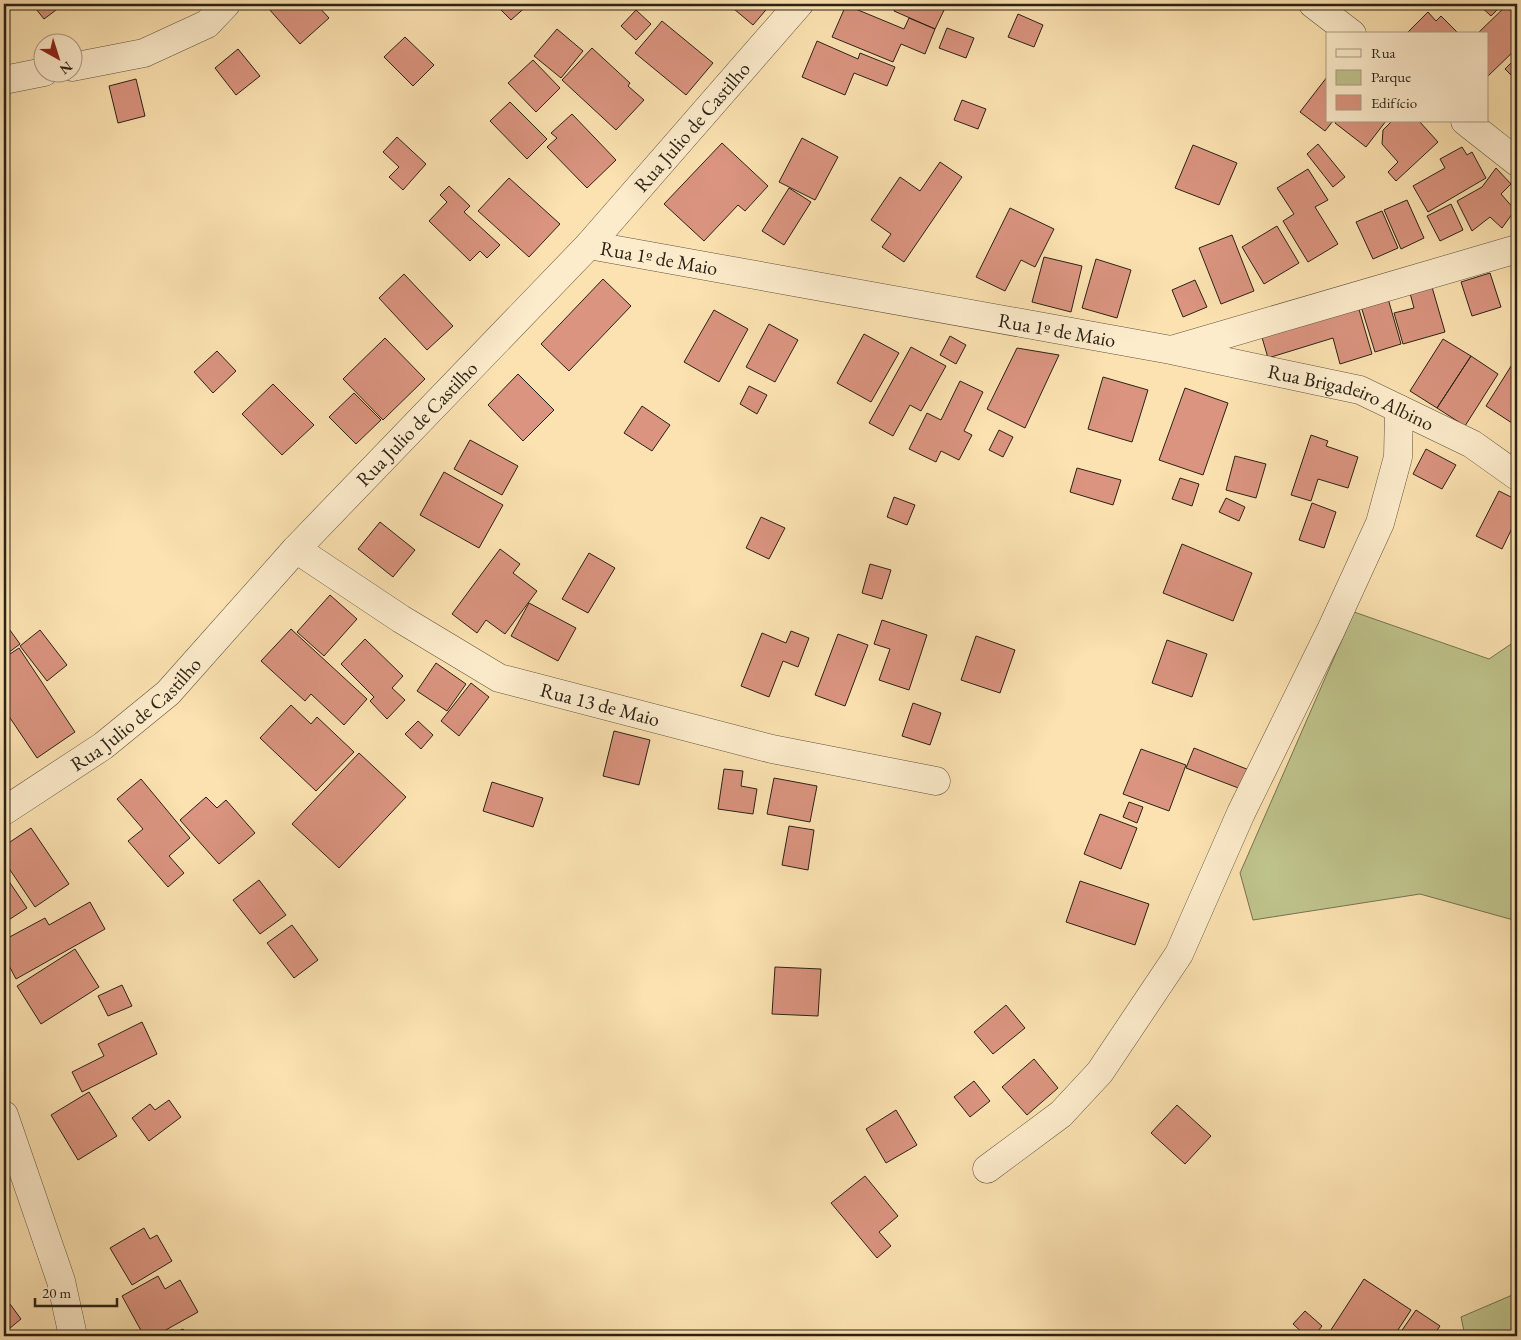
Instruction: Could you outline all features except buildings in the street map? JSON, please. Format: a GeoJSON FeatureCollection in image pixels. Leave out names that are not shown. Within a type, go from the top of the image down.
{"type":"FeatureCollection","features":[{"type":"Feature","properties":{"kind":"street"},"geometry":{"type":"LineString","coordinates":[[82,65],[144,53],[207,24],[226,4]]}},
{"type":"Feature","properties":{"kind":"street","name":"Rua Julio de Castilho"},"geometry":{"type":"LineString","coordinates":[[4,812],[103,746],[168,692],[296,549],[588,245],[799,4]]}},
{"type":"Feature","properties":{"kind":"street"},"geometry":{"type":"LineString","coordinates":[[1313,4],[1349,32]]}},
{"type":"Feature","properties":{"kind":"street"},"geometry":{"type":"LineString","coordinates":[[4,80],[32,74]]}},
{"type":"Feature","properties":{"kind":"street"},"geometry":{"type":"LineString","coordinates":[[1465,122],[1517,162]]}},
{"type":"Feature","properties":{"kind":"street","name":"Rua 1º de Maio"},"geometry":{"type":"LineString","coordinates":[[588,245],[1171,350],[1517,249]]}},
{"type":"Feature","properties":{"kind":"street","name":"Rua Brigadeiro Albino"},"geometry":{"type":"LineString","coordinates":[[1171,350],[1360,390],[1472,444],[1517,476]]}},
{"type":"Feature","properties":{"kind":"street"},"geometry":{"type":"LineString","coordinates":[[987,1169],[1061,1114],[1100,1072],[1179,954],[1241,813],[1331,630],[1380,523],[1398,457],[1399,409]]}},
{"type":"Feature","properties":{"kind":"street","name":"Rua 13 de Maio"},"geometry":{"type":"LineString","coordinates":[[296,549],[401,619],[499,678],[772,749],[936,781]]}},
{"type":"Feature","properties":{"kind":"street"},"geometry":{"type":"LineString","coordinates":[[4,1115],[61,1281],[73,1336]]}},
{"type":"Feature","properties":{"kind":"green space"},"geometry":{"type":"Polygon","coordinates":[[[1354,612],[1489,659],[1517,640],[1517,921],[1420,894],[1253,920],[1240,873],[1354,612]]]}},
{"type":"Feature","properties":{"kind":"green space"},"geometry":{"type":"Polygon","coordinates":[[[1517,1293],[1517,1336],[1465,1336],[1461,1317],[1517,1293]]]}}]}
